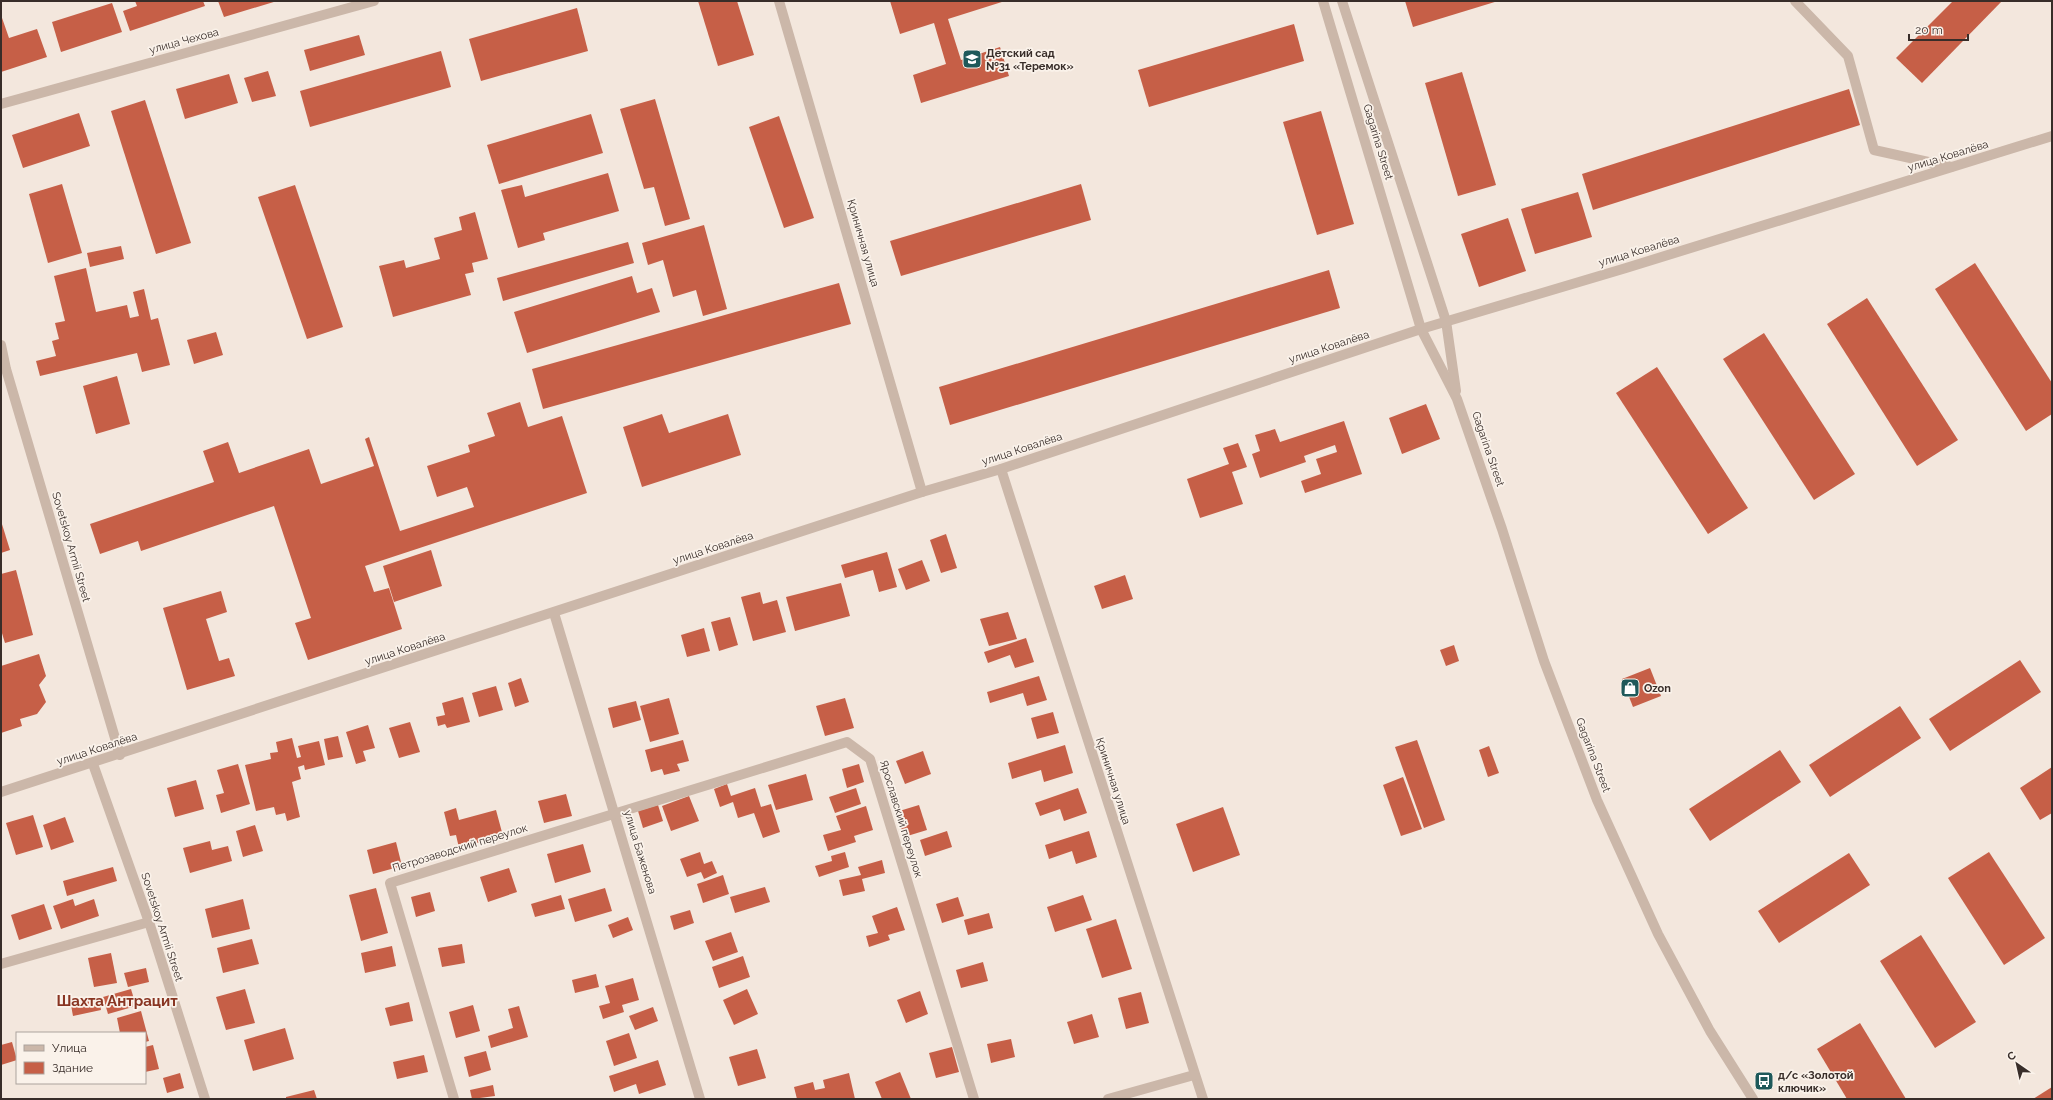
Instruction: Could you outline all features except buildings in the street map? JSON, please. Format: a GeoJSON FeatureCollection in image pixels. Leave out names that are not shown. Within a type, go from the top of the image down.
{"type":"FeatureCollection","features":[{"type":"Feature","properties":{"kind":"street","name":"улица Чехова"},"geometry":{"type":"LineString","coordinates":[[1,104],[374,1]]}},
{"type":"Feature","properties":{"kind":"street","name":"Криничная улица"},"geometry":{"type":"LineString","coordinates":[[779,1],[922,492]]}},
{"type":"Feature","properties":{"kind":"street","name":"Gagarina Street"},"geometry":{"type":"LineString","coordinates":[[1323,1],[1421,329],[1457,399],[1502,529],[1544,661],[1597,800],[1658,934],[1710,1031],[1753,1099]]}},
{"type":"Feature","properties":{"kind":"street","name":"Gagarina Street"},"geometry":{"type":"LineString","coordinates":[[1342,1],[1446,321],[1457,399]]}},
{"type":"Feature","properties":{"kind":"street"},"geometry":{"type":"LineString","coordinates":[[1795,1],[1848,56],[1874,150],[1952,167]]}},
{"type":"Feature","properties":{"kind":"street","name":"улица Ковалёва"},"geometry":{"type":"LineString","coordinates":[[1,792],[93,764],[922,492],[1001,469],[1446,321],[2052,136]]}},
{"type":"Feature","properties":{"kind":"street","name":"Sovetskoy Armii Street"},"geometry":{"type":"LineString","coordinates":[[1,345],[4,370],[120,755]]}},
{"type":"Feature","properties":{"kind":"street","name":"Криничная улица"},"geometry":{"type":"LineString","coordinates":[[1001,469],[1194,1075],[1203,1099]]}},
{"type":"Feature","properties":{"kind":"street","name":"улица Баженова"},"geometry":{"type":"LineString","coordinates":[[554,613],[700,1099]]}},
{"type":"Feature","properties":{"kind":"street","name":"Ярославский переулок"},"geometry":{"type":"LineString","coordinates":[[615,813],[847,742],[870,759],[974,1099]]}},
{"type":"Feature","properties":{"kind":"street","name":"Sovetskoy Armii Street"},"geometry":{"type":"LineString","coordinates":[[93,764],[149,922],[205,1099]]}},
{"type":"Feature","properties":{"kind":"street","name":"Петрозаводский переулок"},"geometry":{"type":"LineString","coordinates":[[454,1099],[390,883],[615,813]]}},
{"type":"Feature","properties":{"kind":"street"},"geometry":{"type":"LineString","coordinates":[[1,964],[149,922]]}},
{"type":"Feature","properties":{"kind":"street"},"geometry":{"type":"LineString","coordinates":[[1108,1099],[1194,1075]]}},
{"type":"Feature","properties":{"kind":"place","name":"Детский сад №31 «Теремок»"},"geometry":{"type":"Point","coordinates":[972,59]}},
{"type":"Feature","properties":{"kind":"place","name":"Ozon"},"geometry":{"type":"Point","coordinates":[1630,688]}},
{"type":"Feature","properties":{"kind":"place","name":"д/с «Золотой ключик»"},"geometry":{"type":"Point","coordinates":[1764,1081]}},
{"type":"Feature","properties":{"kind":"district","name":"Шахта Антрацит"},"geometry":{"type":"Point","coordinates":[117,1001]}}]}
